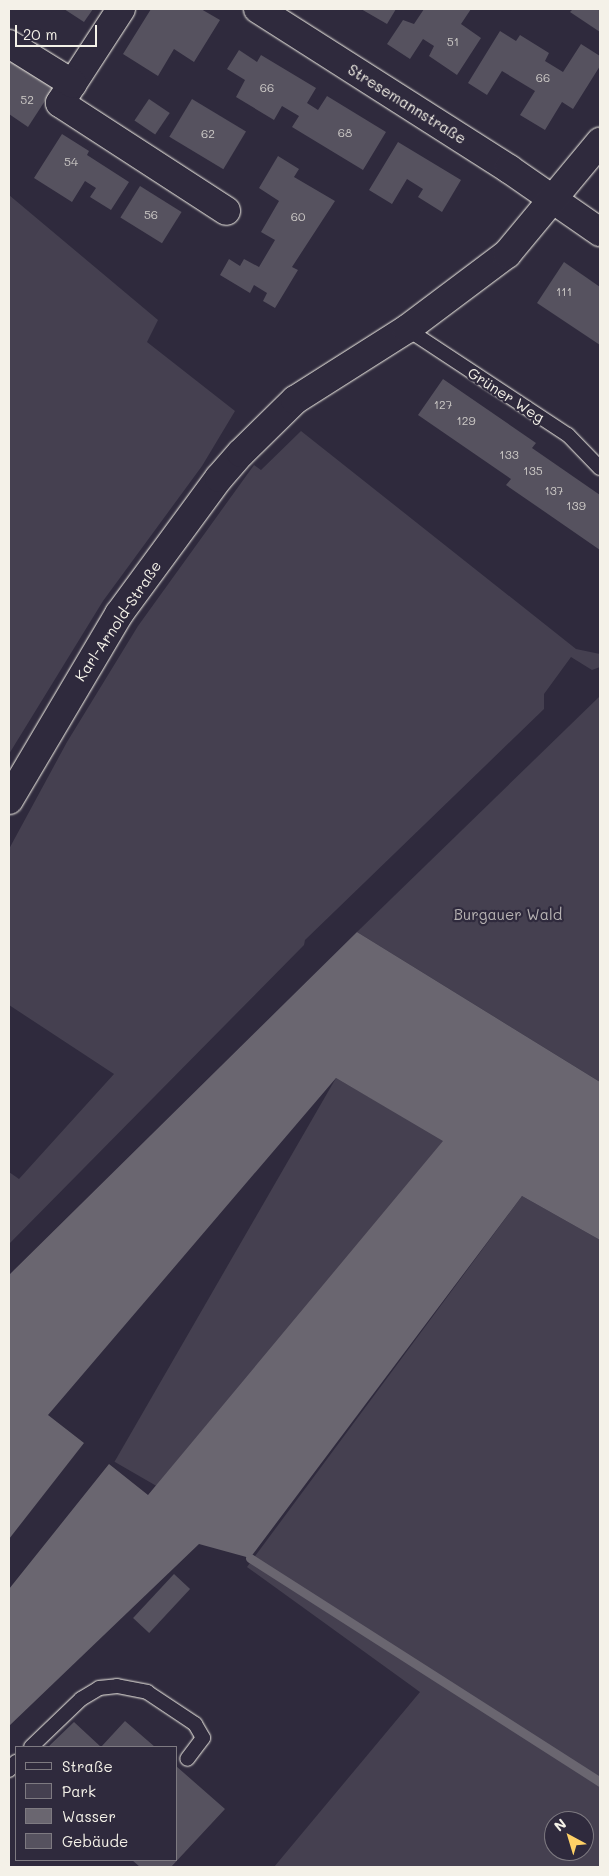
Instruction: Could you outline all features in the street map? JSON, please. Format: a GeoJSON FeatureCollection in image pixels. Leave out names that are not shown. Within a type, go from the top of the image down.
{"type":"FeatureCollection","features":[{"type":"Feature","properties":{"kind":"street"},"geometry":{"type":"LineString","coordinates":[[121,9],[60,103],[226,211]]}},
{"type":"Feature","properties":{"kind":"street","name":"Stresemannstraße"},"geometry":{"type":"LineString","coordinates":[[258,9],[509,168],[554,201]]}},
{"type":"Feature","properties":{"kind":"street"},"geometry":{"type":"LineString","coordinates":[[9,44],[73,84]]}},
{"type":"Feature","properties":{"kind":"street"},"geometry":{"type":"LineString","coordinates":[[407,329],[507,254],[554,201],[600,142]]}},
{"type":"Feature","properties":{"kind":"street"},"geometry":{"type":"LineString","coordinates":[[554,201],[600,232]]}},
{"type":"Feature","properties":{"kind":"street","name":"Karl-Arnold-Straße"},"geometry":{"type":"LineString","coordinates":[[9,800],[119,614],[219,478],[241,453],[295,400],[407,329]]}},
{"type":"Feature","properties":{"kind":"lane","name":"Grüner Weg"},"geometry":{"type":"LineString","coordinates":[[407,329],[568,436],[600,468]]}},
{"type":"Feature","properties":{"kind":"lane"},"geometry":{"type":"LineString","coordinates":[[32,1746],[81,1699],[99,1688],[117,1686],[147,1692],[195,1724],[203,1738],[187,1759]]}},
{"type":"Feature","properties":{"kind":"green space"},"geometry":{"type":"Polygon","coordinates":[[[9,195],[158,320],[147,342],[235,411],[202,466],[103,601],[9,754],[9,195]]]}},
{"type":"Feature","properties":{"kind":"green space"},"geometry":{"type":"Polygon","coordinates":[[[301,431],[576,649],[600,654],[600,667],[592,670],[571,657],[544,694],[544,709],[305,940],[304,945],[9,1244],[9,1172],[19,1179],[114,1074],[9,1005],[9,849],[67,742],[138,626],[254,465],[261,470],[301,431]]]}},
{"type":"Feature","properties":{"kind":"green space","name":"Burgauer Wald"},"geometry":{"type":"Polygon","coordinates":[[[600,696],[600,1082],[357,932],[600,696]]]}},
{"type":"Feature","properties":{"kind":"green space"},"geometry":{"type":"Polygon","coordinates":[[[336,1078],[444,1140],[223,1524],[114,1462],[336,1078]]]}},
{"type":"Feature","properties":{"kind":"green space"},"geometry":{"type":"Polygon","coordinates":[[[522,1196],[600,1240],[600,1867],[274,1867],[420,1692],[247,1567],[522,1196]]]}},
{"type":"Feature","properties":{"kind":"water"},"geometry":{"type":"Polygon","coordinates":[[[357,932],[600,1082],[600,1240],[522,1196],[250,1558],[199,1544],[9,1726],[9,1589],[109,1464],[148,1495],[443,1141],[336,1078],[48,1415],[84,1443],[9,1539],[9,1275],[357,932]]]}},
{"type":"Feature","properties":{"kind":"building"},"geometry":{"type":"Polygon","coordinates":[[[64,9],[93,9],[84,22],[64,9]]]}},
{"type":"Feature","properties":{"kind":"building"},"geometry":{"type":"Polygon","coordinates":[[[151,9],[201,9],[220,20],[194,62],[174,49],[158,76],[123,54],[151,9]]]}},
{"type":"Feature","properties":{"kind":"building"},"geometry":{"type":"Polygon","coordinates":[[[361,9],[396,9],[387,24],[361,9]]]}},
{"type":"Feature","properties":{"kind":"building"},"geometry":{"type":"Polygon","coordinates":[[[424,9],[471,9],[461,24],[481,38],[457,75],[429,56],[434,46],[423,39],[410,59],[387,44],[403,20],[414,24],[424,9]]]}},
{"type":"Feature","properties":{"kind":"building"},"geometry":{"type":"Polygon","coordinates":[[[573,9],[600,9],[600,32],[570,12],[573,9]]]}},
{"type":"Feature","properties":{"kind":"building"},"geometry":{"type":"Polygon","coordinates":[[[500,31],[516,41],[520,35],[549,53],[545,61],[563,72],[581,44],[600,56],[600,66],[573,109],[562,102],[545,130],[520,115],[535,91],[502,71],[487,95],[468,83],[500,31]]]}},
{"type":"Feature","properties":{"kind":"building"},"geometry":{"type":"Polygon","coordinates":[[[239,50],[257,62],[261,55],[316,88],[307,103],[318,110],[327,96],[386,132],[363,170],[292,127],[299,116],[282,106],[274,120],[236,97],[245,80],[227,69],[239,50]]]}},
{"type":"Feature","properties":{"kind":"building"},"geometry":{"type":"Polygon","coordinates":[[[9,58],[54,87],[28,127],[9,114],[9,58]]]}},
{"type":"Feature","properties":{"kind":"building"},"geometry":{"type":"Polygon","coordinates":[[[149,99],[170,113],[155,135],[134,121],[149,99]]]}},
{"type":"Feature","properties":{"kind":"building"},"geometry":{"type":"Polygon","coordinates":[[[192,99],[246,131],[223,169],[169,137],[192,99]]]}},
{"type":"Feature","properties":{"kind":"building"},"geometry":{"type":"Polygon","coordinates":[[[62,134],[89,151],[87,155],[129,182],[111,210],[90,197],[96,188],[85,181],[72,202],[34,178],[62,134]]]}},
{"type":"Feature","properties":{"kind":"building"},"geometry":{"type":"Polygon","coordinates":[[[398,142],[461,180],[442,212],[418,197],[423,189],[407,179],[392,204],[369,190],[398,142]]]}},
{"type":"Feature","properties":{"kind":"building"},"geometry":{"type":"Polygon","coordinates":[[[278,156],[299,169],[294,177],[335,201],[292,267],[298,270],[275,308],[263,301],[267,293],[254,285],[250,293],[220,275],[229,259],[240,266],[244,259],[259,267],[275,240],[261,232],[279,201],[259,188],[278,156]]]}},
{"type":"Feature","properties":{"kind":"building"},"geometry":{"type":"Polygon","coordinates":[[[140,186],[182,212],[162,243],[120,217],[140,186]]]}},
{"type":"Feature","properties":{"kind":"building"},"geometry":{"type":"Polygon","coordinates":[[[564,262],[600,287],[600,345],[537,303],[564,262]]]}},
{"type":"Feature","properties":{"kind":"building"},"geometry":{"type":"Polygon","coordinates":[[[443,379],[536,443],[532,448],[600,495],[600,550],[506,485],[511,479],[418,415],[443,379]]]}},
{"type":"Feature","properties":{"kind":"building"},"geometry":{"type":"Polygon","coordinates":[[[174,1574],[190,1589],[149,1633],[133,1618],[174,1574]]]}},
{"type":"Feature","properties":{"kind":"building"},"geometry":{"type":"Polygon","coordinates":[[[125,1721],[154,1746],[102,1746],[125,1721]]]}},
{"type":"Feature","properties":{"kind":"building"},"geometry":{"type":"Polygon","coordinates":[[[74,1722],[100,1746],[49,1746],[74,1722]]]}},
{"type":"Feature","properties":{"kind":"building"},"geometry":{"type":"Polygon","coordinates":[[[178,1768],[225,1809],[178,1859],[178,1768]]]}},
{"type":"Feature","properties":{"kind":"building"},"geometry":{"type":"Polygon","coordinates":[[[133,1861],[177,1861],[171,1867],[140,1867],[133,1861]]]}},
{"type":"Feature","properties":{"kind":"waterway"},"geometry":{"type":"LineString","coordinates":[[250,1558],[600,1782]]}}]}
